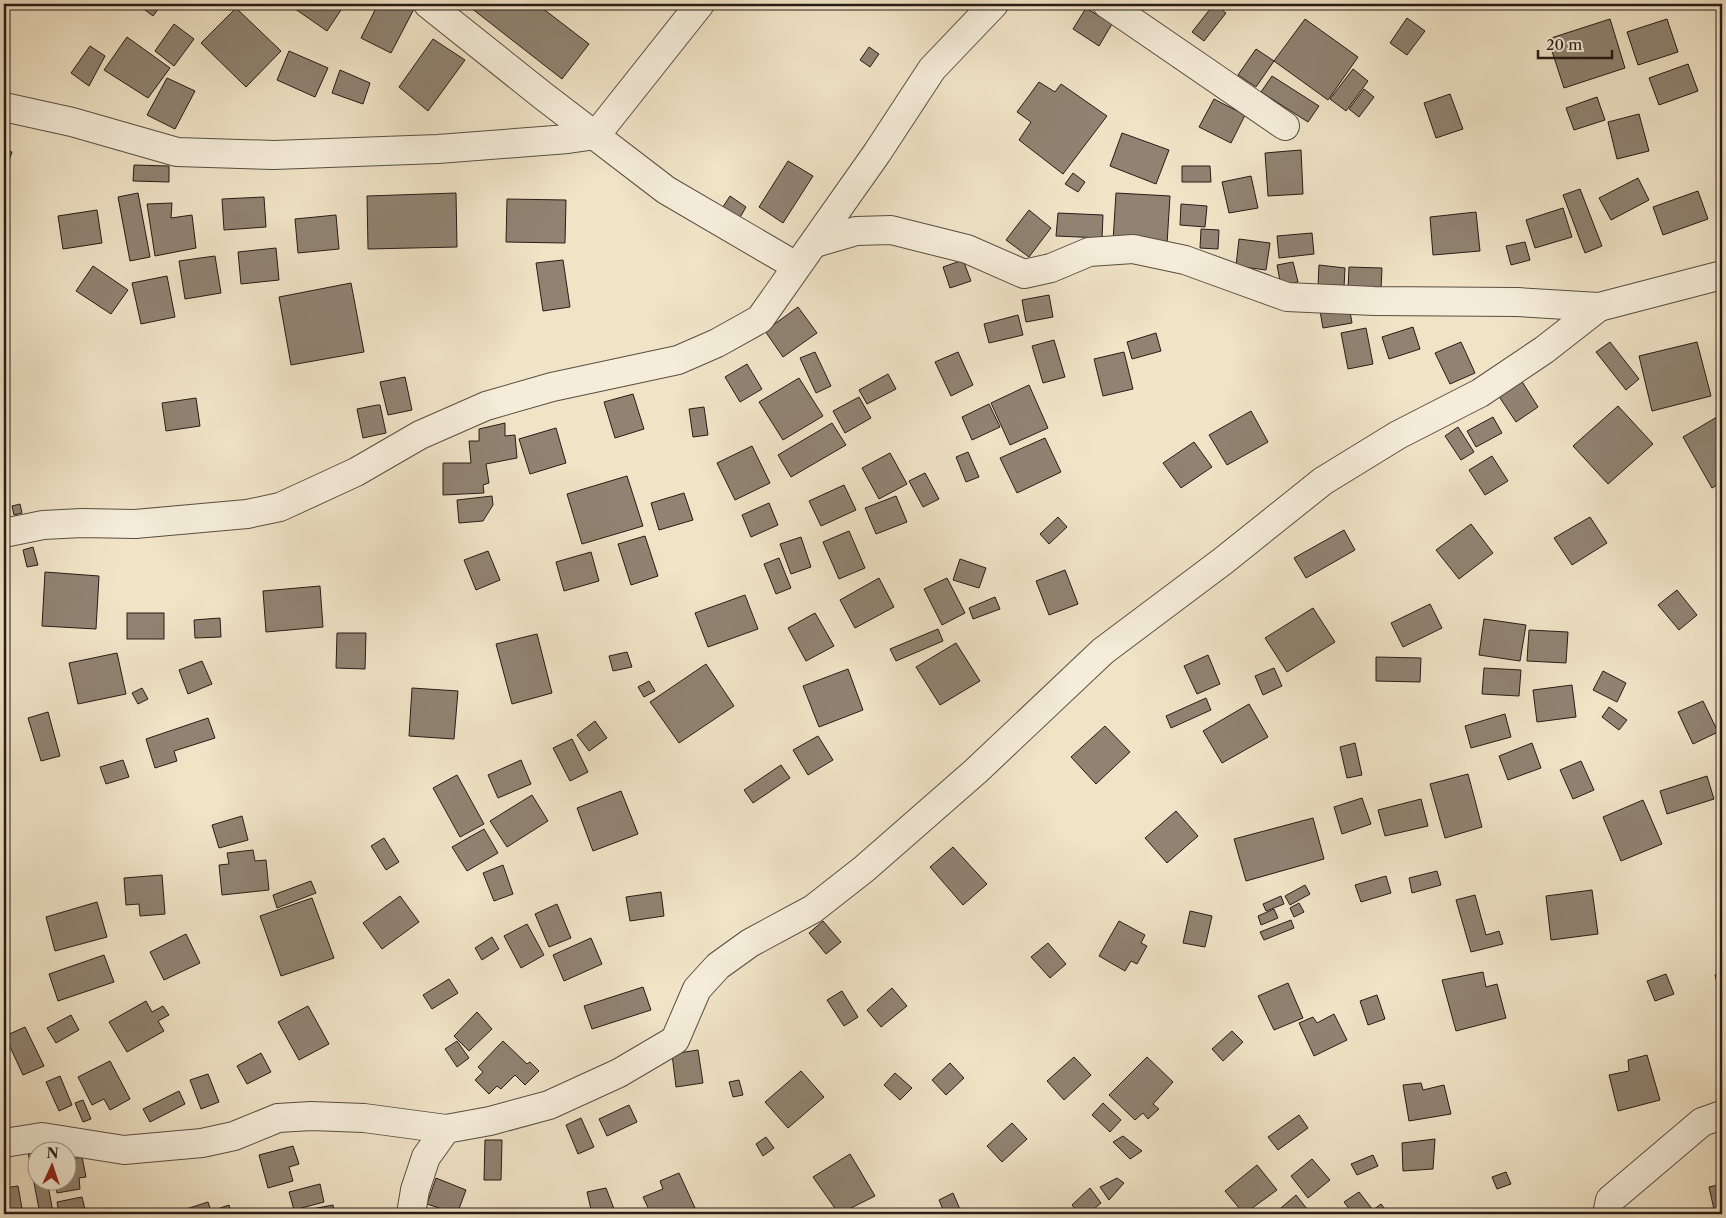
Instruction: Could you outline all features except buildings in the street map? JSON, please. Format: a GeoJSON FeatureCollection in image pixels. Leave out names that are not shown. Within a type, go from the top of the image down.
{"type":"FeatureCollection","features":[{"type":"Feature","properties":{"kind":"street"},"geometry":{"type":"LineString","coordinates":[[428,4],[542,95],[666,190],[796,266]]}},
{"type":"Feature","properties":{"kind":"street"},"geometry":{"type":"LineString","coordinates":[[4,107],[72,122],[177,152],[274,155],[438,149],[568,139],[596,135],[700,4]]}},
{"type":"Feature","properties":{"kind":"street"},"geometry":{"type":"LineString","coordinates":[[4,533],[43,525],[82,523],[135,524],[247,514],[280,507],[356,472],[420,436],[486,406],[552,387],[678,360],[717,343],[760,319],[796,266],[815,243],[932,69],[994,4]]}},
{"type":"Feature","properties":{"kind":"street"},"geometry":{"type":"LineString","coordinates":[[1107,4],[1285,126]]}},
{"type":"Feature","properties":{"kind":"street"},"geometry":{"type":"LineString","coordinates":[[815,243],[856,231],[891,230],[967,249],[1024,274],[1051,268],[1088,252],[1133,250],[1184,260],[1287,297],[1516,302],[1599,307],[1722,275]]}},
{"type":"Feature","properties":{"kind":"street"},"geometry":{"type":"LineString","coordinates":[[4,1143],[42,1137],[124,1150],[202,1143],[234,1136],[278,1118],[311,1116],[364,1118],[446,1129],[490,1121],[549,1105],[619,1072],[675,1040],[697,989],[718,966],[750,943],[813,909],[864,869],[997,751],[1103,651],[1223,561],[1323,481],[1398,435],[1480,393],[1544,350],[1599,307]]}},
{"type":"Feature","properties":{"kind":"street"},"geometry":{"type":"LineString","coordinates":[[1606,1214],[1610,1200],[1702,1122],[1722,1115]]}},
{"type":"Feature","properties":{"kind":"street"},"geometry":{"type":"LineString","coordinates":[[410,1214],[426,1157],[446,1129]]}}]}
